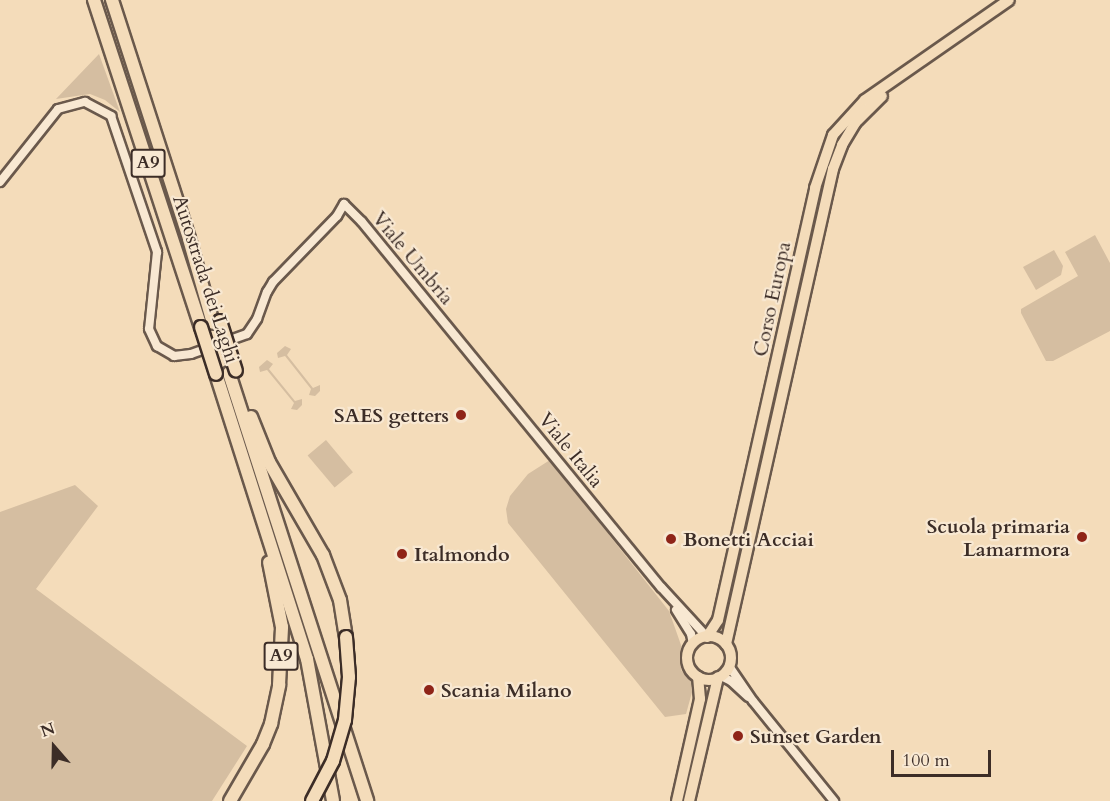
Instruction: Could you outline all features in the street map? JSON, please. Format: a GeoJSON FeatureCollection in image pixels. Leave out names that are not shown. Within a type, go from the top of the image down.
{"type":"FeatureCollection","features":[{"type":"Feature","properties":{"kind":"highway","name":"Autostrada dei Laghi"},"geometry":{"type":"LineString","coordinates":[[94,0],[211,324]]}},
{"type":"Feature","properties":{"kind":"highway","name":"Autostrada dei Laghi"},"geometry":{"type":"LineString","coordinates":[[112,0],[189,239],[211,324],[216,374],[255,503]]}},
{"type":"Feature","properties":{"kind":"highway","name":"A9"},"geometry":{"type":"LineString","coordinates":[[211,324],[269,462],[323,555],[339,600],[350,677],[345,720],[333,761],[312,801]]}},
{"type":"Feature","properties":{"kind":"highway","name":"A9"},"geometry":{"type":"LineString","coordinates":[[233,372],[367,801]]}},
{"type":"Feature","properties":{"kind":"highway","name":"A9"},"geometry":{"type":"LineString","coordinates":[[230,801],[263,744],[271,724],[279,685],[282,627],[255,503]]}},
{"type":"Feature","properties":{"kind":"highway","name":"A9"},"geometry":{"type":"LineString","coordinates":[[255,503],[307,659],[333,801]]}},
{"type":"Feature","properties":{"kind":"main road","name":"Corso Europa"},"geometry":{"type":"LineString","coordinates":[[707,637],[718,620],[815,188],[833,135],[865,100],[1009,0]]}},
{"type":"Feature","properties":{"kind":"main road","name":"Corso Europa"},"geometry":{"type":"LineString","coordinates":[[726,644],[837,157],[852,128],[872,105],[967,29]]}},
{"type":"Feature","properties":{"kind":"main road"},"geometry":{"type":"LineString","coordinates":[[678,801],[699,699],[698,677],[688,662],[693,644],[707,637],[715,637],[726,644],[730,654],[729,666],[720,677],[689,801]]}},
{"type":"Feature","properties":{"kind":"main road"},"geometry":{"type":"LineString","coordinates":[[698,677],[708,680],[720,677]]}},
{"type":"Feature","properties":{"kind":"street","name":"Viale Umbria"},"geometry":{"type":"LineString","coordinates":[[0,182],[58,109],[85,102],[105,110],[111,116],[157,252],[149,329],[157,346],[174,356],[191,354],[247,334],[257,319],[273,282],[337,216],[344,204],[362,222],[455,335]]}},
{"type":"Feature","properties":{"kind":"street","name":"Viale Italia"},"geometry":{"type":"LineString","coordinates":[[455,335],[661,587],[707,637]]}},
{"type":"Feature","properties":{"kind":"street","name":"Viale Italia"},"geometry":{"type":"LineString","coordinates":[[661,587],[686,626],[693,644]]}},
{"type":"Feature","properties":{"kind":"street"},"geometry":{"type":"LineString","coordinates":[[729,666],[753,701],[834,801]]}},
{"type":"Feature","properties":{"kind":"street"},"geometry":{"type":"LineString","coordinates":[[720,677],[731,681],[753,701]]}},
{"type":"Feature","properties":{"kind":"shaded area"},"geometry":{"type":"Polygon","coordinates":[[[99,54],[120,112],[105,100],[90,94],[56,99],[99,54]]]}},
{"type":"Feature","properties":{"kind":"shaded area"},"geometry":{"type":"Polygon","coordinates":[[[1095,235],[1110,263],[1110,331],[1053,361],[1046,361],[1021,309],[1078,276],[1065,252],[1095,235]]]}},
{"type":"Feature","properties":{"kind":"shaded area"},"geometry":{"type":"Polygon","coordinates":[[[1054,250],[1063,266],[1061,275],[1036,290],[1023,267],[1054,250]]]}},
{"type":"Feature","properties":{"kind":"shaded area"},"geometry":{"type":"Polygon","coordinates":[[[285,346],[291,349],[287,355],[313,388],[320,385],[320,391],[315,396],[309,395],[311,389],[285,356],[278,358],[277,353],[285,346]]]}},
{"type":"Feature","properties":{"kind":"shaded area"},"geometry":{"type":"Polygon","coordinates":[[[267,360],[273,364],[269,369],[295,401],[302,399],[302,405],[297,410],[291,409],[294,403],[267,370],[260,372],[259,367],[267,360]]]}},
{"type":"Feature","properties":{"kind":"shaded area"},"geometry":{"type":"Polygon","coordinates":[[[326,440],[353,472],[335,488],[308,455],[326,440]]]}},
{"type":"Feature","properties":{"kind":"shaded area"},"geometry":{"type":"Polygon","coordinates":[[[550,460],[669,611],[681,645],[681,670],[694,685],[686,714],[665,717],[508,523],[506,509],[510,496],[528,474],[550,460]]]}},
{"type":"Feature","properties":{"kind":"shaded area"},"geometry":{"type":"Polygon","coordinates":[[[75,485],[98,506],[36,589],[247,746],[212,801],[0,801],[0,512],[75,485]]]}},
{"type":"Feature","properties":{"kind":"place","name":"SAES getters"},"geometry":{"type":"Point","coordinates":[461,415]}},
{"type":"Feature","properties":{"kind":"place","name":"Scuola primaria Lamarmora"},"geometry":{"type":"Point","coordinates":[1082,537]}},
{"type":"Feature","properties":{"kind":"place","name":"Bonetti Acciai"},"geometry":{"type":"Point","coordinates":[671,539]}},
{"type":"Feature","properties":{"kind":"place","name":"Italmondo"},"geometry":{"type":"Point","coordinates":[402,554]}},
{"type":"Feature","properties":{"kind":"place","name":"Scania Milano"},"geometry":{"type":"Point","coordinates":[429,690]}},
{"type":"Feature","properties":{"kind":"place","name":"Sunset Garden"},"geometry":{"type":"Point","coordinates":[738,736]}}]}
